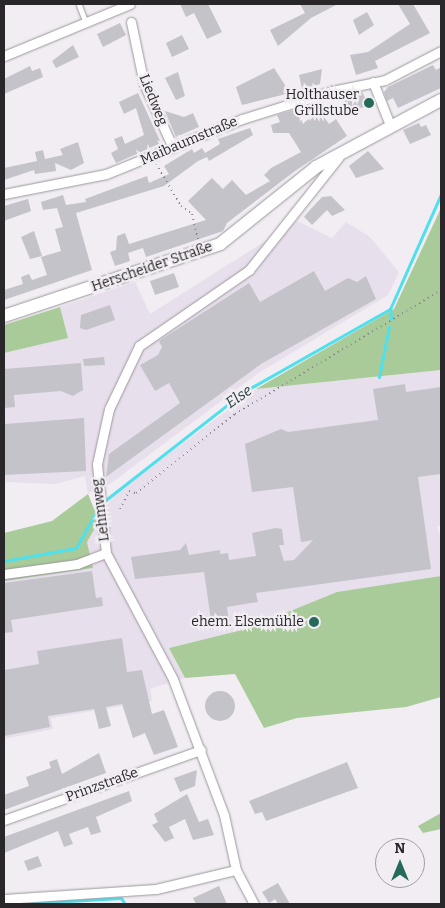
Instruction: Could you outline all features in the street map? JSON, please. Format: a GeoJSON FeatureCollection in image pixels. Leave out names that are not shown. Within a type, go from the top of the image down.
{"type":"FeatureCollection","features":[{"type":"Feature","properties":{"kind":"main road","name":"Herscheider Straße"},"geometry":{"type":"LineString","coordinates":[[4,316],[201,252],[237,233],[308,173],[390,126],[441,100]]}},
{"type":"Feature","properties":{"kind":"street"},"geometry":{"type":"LineString","coordinates":[[4,56],[130,4]]}},
{"type":"Feature","properties":{"kind":"street","name":"Liedweg"},"geometry":{"type":"LineString","coordinates":[[130,22],[144,84],[173,148]]}},
{"type":"Feature","properties":{"kind":"street","name":"Maibaumstraße"},"geometry":{"type":"LineString","coordinates":[[4,194],[106,174],[242,119],[385,80],[441,51]]}},
{"type":"Feature","properties":{"kind":"street"},"geometry":{"type":"LineString","coordinates":[[373,82],[390,126]]}},
{"type":"Feature","properties":{"kind":"street","name":"Lehmweg"},"geometry":{"type":"LineString","coordinates":[[254,904],[234,866],[229,840],[201,750],[173,680],[106,553],[96,464],[109,409],[139,346],[249,270],[342,153]]}},
{"type":"Feature","properties":{"kind":"street"},"geometry":{"type":"LineString","coordinates":[[4,574],[76,564],[106,553]]}},
{"type":"Feature","properties":{"kind":"street","name":"Prinzstraße"},"geometry":{"type":"LineString","coordinates":[[4,820],[201,750]]}},
{"type":"Feature","properties":{"kind":"street"},"geometry":{"type":"LineString","coordinates":[[4,899],[156,889],[234,866]]}},
{"type":"Feature","properties":{"kind":"lane"},"geometry":{"type":"LineString","coordinates":[[79,4],[86,22]]}},
{"type":"Feature","properties":{"kind":"path"},"geometry":{"type":"LineString","coordinates":[[152,157],[181,206],[192,214],[201,252]]}},
{"type":"Feature","properties":{"kind":"path"},"geometry":{"type":"LineString","coordinates":[[120,509],[129,490],[136,493],[242,410],[441,290]]}},
{"type":"Feature","properties":{"kind":"shaded area"},"geometry":{"type":"Polygon","coordinates":[[[297,221],[332,238],[346,222],[370,237],[399,272],[388,295],[260,372],[110,484],[88,494],[85,476],[55,484],[4,482],[4,353],[67,338],[60,307],[135,282],[150,314],[297,221]]]}},
{"type":"Feature","properties":{"kind":"shaded area"},"geometry":{"type":"Polygon","coordinates":[[[441,370],[441,525],[437,527],[441,538],[440,578],[337,592],[246,629],[169,648],[185,678],[150,689],[152,701],[51,718],[53,729],[4,739],[4,581],[93,568],[87,542],[113,495],[256,389],[441,370]]]}},
{"type":"Feature","properties":{"kind":"green space"},"geometry":{"type":"Polygon","coordinates":[[[441,208],[441,370],[256,389],[394,309],[441,208]]]}},
{"type":"Feature","properties":{"kind":"green space"},"geometry":{"type":"Polygon","coordinates":[[[60,307],[68,338],[4,353],[4,325],[60,307]]]}},
{"type":"Feature","properties":{"kind":"green space"},"geometry":{"type":"Polygon","coordinates":[[[88,494],[99,521],[87,542],[93,568],[4,581],[4,533],[52,521],[88,494]]]}},
{"type":"Feature","properties":{"kind":"green space"},"geometry":{"type":"Polygon","coordinates":[[[441,576],[441,697],[406,707],[297,718],[264,728],[235,674],[185,678],[169,648],[246,629],[337,592],[441,576]]]}},
{"type":"Feature","properties":{"kind":"green space"},"geometry":{"type":"Polygon","coordinates":[[[441,813],[441,829],[423,833],[418,826],[441,813]]]}},
{"type":"Feature","properties":{"kind":"building"},"geometry":{"type":"Polygon","coordinates":[[[180,4],[208,4],[222,32],[207,39],[194,13],[186,17],[180,4]]]}},
{"type":"Feature","properties":{"kind":"building"},"geometry":{"type":"Polygon","coordinates":[[[300,4],[338,4],[311,18],[278,46],[270,30],[305,13],[300,4]]]}},
{"type":"Feature","properties":{"kind":"building"},"geometry":{"type":"Polygon","coordinates":[[[398,4],[413,4],[430,33],[375,61],[378,68],[356,75],[350,55],[368,52],[410,24],[398,4]]]}},
{"type":"Feature","properties":{"kind":"building"},"geometry":{"type":"Polygon","coordinates":[[[367,12],[374,25],[359,35],[353,20],[367,12]]]}},
{"type":"Feature","properties":{"kind":"building"},"geometry":{"type":"Polygon","coordinates":[[[120,23],[126,35],[103,47],[97,34],[120,23]]]}},
{"type":"Feature","properties":{"kind":"building"},"geometry":{"type":"Polygon","coordinates":[[[182,35],[189,49],[172,57],[166,43],[182,35]]]}},
{"type":"Feature","properties":{"kind":"building"},"geometry":{"type":"Polygon","coordinates":[[[73,45],[79,57],[56,68],[52,61],[73,45]]]}},
{"type":"Feature","properties":{"kind":"building"},"geometry":{"type":"Polygon","coordinates":[[[433,65],[436,70],[441,67],[441,88],[398,108],[393,98],[387,101],[384,92],[388,87],[433,65]]]}},
{"type":"Feature","properties":{"kind":"building"},"geometry":{"type":"Polygon","coordinates":[[[30,66],[32,71],[40,68],[43,77],[4,94],[4,79],[30,66]]]}},
{"type":"Feature","properties":{"kind":"building"},"geometry":{"type":"Polygon","coordinates":[[[274,68],[290,93],[242,105],[236,87],[274,68]]]}},
{"type":"Feature","properties":{"kind":"building"},"geometry":{"type":"Polygon","coordinates":[[[322,69],[320,84],[302,89],[299,75],[322,69]]]}},
{"type":"Feature","properties":{"kind":"building"},"geometry":{"type":"Polygon","coordinates":[[[178,72],[185,96],[176,100],[165,78],[178,72]]]}},
{"type":"Feature","properties":{"kind":"building"},"geometry":{"type":"Polygon","coordinates":[[[362,92],[369,105],[348,115],[342,102],[362,92]]]}},
{"type":"Feature","properties":{"kind":"building"},"geometry":{"type":"Polygon","coordinates":[[[138,93],[161,143],[116,163],[111,153],[118,149],[114,139],[122,136],[125,144],[144,135],[136,108],[124,114],[119,102],[138,93]]]}},
{"type":"Feature","properties":{"kind":"building"},"geometry":{"type":"Polygon","coordinates":[[[297,109],[303,124],[319,109],[329,124],[336,119],[347,136],[295,171],[227,223],[223,231],[146,257],[143,248],[128,253],[130,261],[115,266],[110,252],[116,250],[117,236],[125,233],[129,244],[206,220],[188,201],[212,178],[223,189],[232,180],[246,195],[270,181],[264,175],[271,168],[301,152],[289,133],[273,133],[271,125],[280,122],[277,115],[297,109]]]}},
{"type":"Feature","properties":{"kind":"building"},"geometry":{"type":"Polygon","coordinates":[[[165,111],[184,117],[193,113],[199,127],[176,137],[165,111]]]}},
{"type":"Feature","properties":{"kind":"building"},"geometry":{"type":"Polygon","coordinates":[[[419,123],[421,127],[426,125],[431,135],[410,144],[403,130],[419,123]]]}},
{"type":"Feature","properties":{"kind":"building"},"geometry":{"type":"Polygon","coordinates":[[[250,128],[253,135],[209,161],[207,157],[198,161],[164,186],[76,213],[92,270],[4,300],[4,290],[23,284],[21,277],[29,274],[32,280],[47,275],[41,257],[61,251],[55,229],[63,227],[57,208],[43,210],[41,202],[63,195],[66,205],[86,202],[85,199],[147,176],[149,183],[169,174],[164,166],[192,149],[194,153],[202,148],[205,153],[220,144],[218,139],[250,128]]]}},
{"type":"Feature","properties":{"kind":"building"},"geometry":{"type":"Polygon","coordinates":[[[78,142],[84,163],[71,170],[55,163],[56,171],[35,174],[34,170],[4,180],[4,168],[37,161],[35,152],[43,150],[45,159],[63,155],[60,149],[78,142]]]}},
{"type":"Feature","properties":{"kind":"building"},"geometry":{"type":"Polygon","coordinates":[[[368,151],[384,169],[356,178],[349,166],[368,151]]]}},
{"type":"Feature","properties":{"kind":"building"},"geometry":{"type":"Polygon","coordinates":[[[331,196],[345,210],[332,216],[327,210],[312,225],[304,217],[322,197],[331,196]]]}},
{"type":"Feature","properties":{"kind":"building"},"geometry":{"type":"Polygon","coordinates":[[[28,199],[31,211],[4,221],[4,206],[28,199]]]}},
{"type":"Feature","properties":{"kind":"building"},"geometry":{"type":"Polygon","coordinates":[[[34,231],[42,256],[30,259],[21,237],[34,231]]]}},
{"type":"Feature","properties":{"kind":"building"},"geometry":{"type":"Polygon","coordinates":[[[314,271],[325,291],[348,278],[357,282],[366,276],[376,299],[261,364],[106,477],[109,454],[180,403],[169,383],[155,391],[140,365],[158,355],[162,347],[159,341],[249,283],[260,302],[314,271]]]}},
{"type":"Feature","properties":{"kind":"building"},"geometry":{"type":"Polygon","coordinates":[[[174,273],[179,287],[155,295],[150,281],[174,273]]]}},
{"type":"Feature","properties":{"kind":"building"},"geometry":{"type":"Polygon","coordinates":[[[110,305],[115,320],[86,330],[80,328],[81,315],[110,305]]]}},
{"type":"Feature","properties":{"kind":"building"},"geometry":{"type":"Polygon","coordinates":[[[104,357],[105,365],[84,366],[83,359],[104,357]]]}},
{"type":"Feature","properties":{"kind":"building"},"geometry":{"type":"Polygon","coordinates":[[[81,363],[83,390],[73,396],[61,391],[14,395],[15,407],[4,408],[4,369],[81,363]]]}},
{"type":"Feature","properties":{"kind":"building"},"geometry":{"type":"Polygon","coordinates":[[[405,384],[406,392],[441,387],[441,474],[418,477],[431,569],[256,593],[258,602],[227,607],[229,624],[212,627],[204,572],[135,579],[131,557],[180,550],[186,543],[189,555],[220,550],[220,554],[228,553],[229,560],[256,556],[252,533],[276,528],[282,529],[284,545],[279,545],[284,561],[294,560],[313,540],[301,542],[293,487],[252,492],[245,444],[281,429],[288,432],[378,420],[373,389],[405,384]]]}},
{"type":"Feature","properties":{"kind":"building"},"geometry":{"type":"Polygon","coordinates":[[[84,418],[86,471],[4,475],[4,424],[84,418]]]}},
{"type":"Feature","properties":{"kind":"building"},"geometry":{"type":"Polygon","coordinates":[[[92,571],[96,598],[102,597],[103,606],[11,620],[13,632],[4,633],[4,583],[92,571]]]}},
{"type":"Feature","properties":{"kind":"building"},"geometry":{"type":"Polygon","coordinates":[[[122,638],[127,672],[142,670],[152,714],[164,710],[178,747],[154,755],[145,733],[133,738],[122,704],[106,707],[111,726],[99,729],[94,709],[48,716],[50,727],[4,736],[4,670],[39,664],[37,651],[122,638]]]}},
{"type":"Feature","properties":{"kind":"building"},"geometry":{"type":"Polygon","coordinates":[[[220,691],[230,696],[235,706],[230,716],[220,721],[210,716],[205,706],[210,696],[220,691]]]}},
{"type":"Feature","properties":{"kind":"building"},"geometry":{"type":"Polygon","coordinates":[[[99,753],[106,773],[4,810],[4,795],[29,786],[26,777],[51,768],[49,762],[57,759],[62,774],[99,753]]]}},
{"type":"Feature","properties":{"kind":"building"},"geometry":{"type":"Polygon","coordinates":[[[347,762],[358,788],[266,821],[262,812],[255,814],[249,801],[347,762]]]}},
{"type":"Feature","properties":{"kind":"building"},"geometry":{"type":"Polygon","coordinates":[[[197,770],[195,786],[180,792],[174,778],[197,770]]]}},
{"type":"Feature","properties":{"kind":"building"},"geometry":{"type":"Polygon","coordinates":[[[129,791],[132,801],[96,817],[101,832],[91,835],[88,827],[69,834],[73,844],[64,847],[58,831],[4,853],[4,837],[129,791]]]}},
{"type":"Feature","properties":{"kind":"building"},"geometry":{"type":"Polygon","coordinates":[[[187,794],[199,822],[208,819],[214,835],[193,840],[185,819],[169,827],[174,838],[165,842],[152,825],[158,822],[154,814],[187,794]]]}},
{"type":"Feature","properties":{"kind":"building"},"geometry":{"type":"Polygon","coordinates":[[[38,856],[42,866],[28,871],[24,861],[38,856]]]}},
{"type":"Feature","properties":{"kind":"building"},"geometry":{"type":"Polygon","coordinates":[[[278,883],[290,904],[278,904],[275,899],[269,903],[262,892],[278,883]]]}},
{"type":"Feature","properties":{"kind":"building"},"geometry":{"type":"Polygon","coordinates":[[[219,886],[227,904],[196,904],[193,898],[219,886]]]}},
{"type":"Feature","properties":{"kind":"waterway","name":"Else"},"geometry":{"type":"LineString","coordinates":[[103,502],[245,391],[390,309],[441,194]]}},
{"type":"Feature","properties":{"kind":"waterway"},"geometry":{"type":"LineString","coordinates":[[390,309],[391,319]]}},
{"type":"Feature","properties":{"kind":"waterway"},"geometry":{"type":"LineString","coordinates":[[379,377],[389,327]]}},
{"type":"Feature","properties":{"kind":"waterway","name":"Else"},"geometry":{"type":"LineString","coordinates":[[4,561],[76,548],[99,507]]}},
{"type":"Feature","properties":{"kind":"waterway"},"geometry":{"type":"LineString","coordinates":[[16,904],[121,898],[125,904]]}},
{"type":"Feature","properties":{"kind":"place","name":"Holthauser Grillstube"},"geometry":{"type":"Point","coordinates":[369,103]}},
{"type":"Feature","properties":{"kind":"place","name":"ehem. Elsemühle"},"geometry":{"type":"Point","coordinates":[314,622]}}]}
